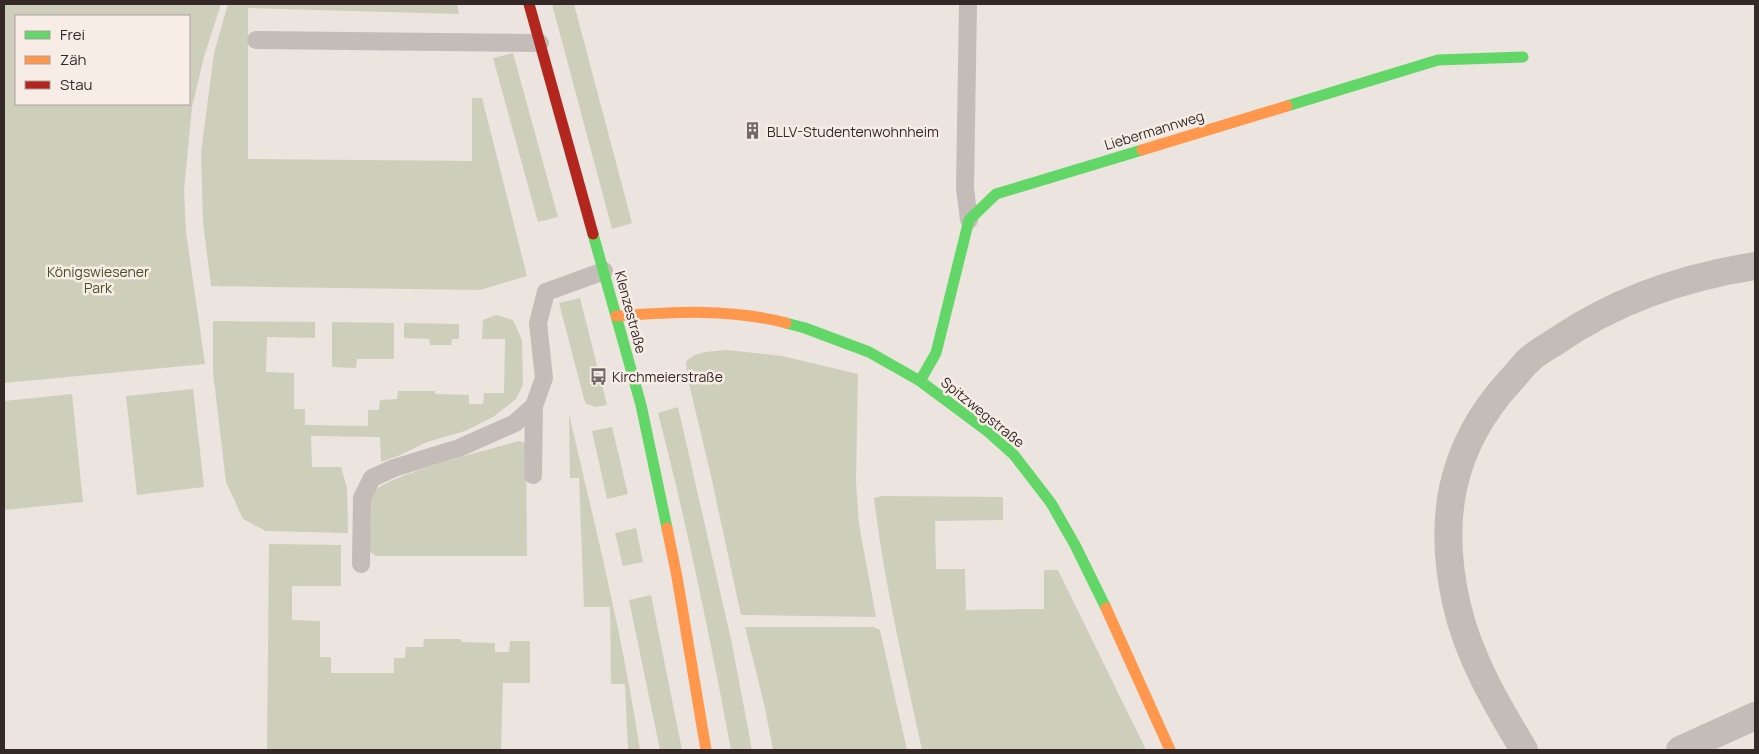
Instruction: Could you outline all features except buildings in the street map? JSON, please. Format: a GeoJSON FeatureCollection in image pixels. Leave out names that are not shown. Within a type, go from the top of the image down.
{"type":"FeatureCollection","features":[{"type":"Feature","properties":{"kind":"street","name":"Klenzestraße"},"geometry":{"type":"LineString","coordinates":[[529,4],[641,405],[675,567],[706,750]]}},
{"type":"Feature","properties":{"kind":"street","name":"Liebermannweg"},"geometry":{"type":"LineString","coordinates":[[969,220],[996,194],[1438,60],[1523,57]]}},
{"type":"Feature","properties":{"kind":"street"},"geometry":{"type":"LineString","coordinates":[[920,381],[936,353],[969,220]]}},
{"type":"Feature","properties":{"kind":"street"},"geometry":{"type":"LineString","coordinates":[[1524,750],[1499,708],[1468,642],[1452,585],[1448,529],[1449,503],[1455,477],[1468,442],[1477,424],[1496,396],[1531,358],[1579,326],[1632,299],[1675,283],[1755,266]]}},
{"type":"Feature","properties":{"kind":"street","name":"Spitzwegstraße"},"geometry":{"type":"LineString","coordinates":[[616,316],[683,311],[724,312],[764,318],[805,328],[869,352],[920,381],[986,430],[1014,456],[1051,503],[1075,545],[1117,630],[1170,750]]}},
{"type":"Feature","properties":{"kind":"street"},"geometry":{"type":"LineString","coordinates":[[1680,750],[1755,716]]}},
{"type":"Feature","properties":{"kind":"lane"},"geometry":{"type":"LineString","coordinates":[[968,4],[965,188],[969,220]]}},
{"type":"Feature","properties":{"kind":"lane"},"geometry":{"type":"LineString","coordinates":[[256,40],[540,42]]}},
{"type":"Feature","properties":{"kind":"lane"},"geometry":{"type":"LineString","coordinates":[[533,475],[534,406],[544,378],[538,323],[546,292],[604,271]]}},
{"type":"Feature","properties":{"kind":"lane"},"geometry":{"type":"LineString","coordinates":[[361,564],[362,498],[372,478],[394,468],[459,448],[515,423],[534,406]]}},
{"type":"Feature","properties":{"kind":"green space","name":"Königswiesener Park"},"geometry":{"type":"Polygon","coordinates":[[[4,4],[221,4],[204,57],[192,107],[184,190],[186,232],[205,364],[4,383],[4,4]]]}},
{"type":"Feature","properties":{"kind":"green space"},"geometry":{"type":"Polygon","coordinates":[[[228,4],[457,4],[459,14],[248,8],[248,159],[472,161],[472,98],[482,98],[527,276],[480,290],[211,286],[203,222],[201,153],[214,53],[228,4]]]}},
{"type":"Feature","properties":{"kind":"green space"},"geometry":{"type":"Polygon","coordinates":[[[552,4],[574,4],[632,223],[612,229],[552,4]]]}},
{"type":"Feature","properties":{"kind":"green space"},"geometry":{"type":"Polygon","coordinates":[[[513,53],[558,217],[538,222],[493,58],[513,53]]]}},
{"type":"Feature","properties":{"kind":"green space"},"geometry":{"type":"Polygon","coordinates":[[[580,298],[607,405],[596,407],[586,404],[559,303],[580,298]]]}},
{"type":"Feature","properties":{"kind":"green space"},"geometry":{"type":"Polygon","coordinates":[[[496,315],[513,320],[522,340],[523,385],[516,399],[493,417],[465,431],[427,442],[381,462],[380,437],[311,436],[312,467],[341,467],[347,488],[348,533],[266,531],[243,519],[226,482],[213,372],[213,321],[315,322],[315,338],[267,337],[266,372],[294,373],[294,409],[305,409],[305,425],[368,426],[368,410],[379,410],[380,400],[397,399],[398,391],[435,391],[435,394],[469,395],[469,404],[483,404],[484,393],[504,393],[505,339],[482,339],[483,320],[496,315]]]}},
{"type":"Feature","properties":{"kind":"green space"},"geometry":{"type":"Polygon","coordinates":[[[332,322],[394,323],[394,359],[357,359],[356,368],[332,367],[332,322]]]}},
{"type":"Feature","properties":{"kind":"green space"},"geometry":{"type":"Polygon","coordinates":[[[404,323],[459,324],[459,339],[452,339],[451,345],[430,345],[429,339],[404,338],[404,323]]]}},
{"type":"Feature","properties":{"kind":"green space"},"geometry":{"type":"Polygon","coordinates":[[[727,350],[782,356],[858,374],[856,482],[859,524],[876,617],[741,615],[687,375],[686,362],[700,353],[727,350]]]}},
{"type":"Feature","properties":{"kind":"green space"},"geometry":{"type":"Polygon","coordinates":[[[193,389],[204,487],[137,495],[126,396],[193,389]]]}},
{"type":"Feature","properties":{"kind":"green space"},"geometry":{"type":"Polygon","coordinates":[[[72,394],[83,502],[4,510],[4,401],[72,394]]]}},
{"type":"Feature","properties":{"kind":"green space"},"geometry":{"type":"Polygon","coordinates":[[[678,407],[732,644],[752,750],[731,750],[698,581],[658,413],[678,407]]]}},
{"type":"Feature","properties":{"kind":"green space"},"geometry":{"type":"Polygon","coordinates":[[[569,414],[617,624],[640,750],[628,750],[625,684],[611,684],[610,607],[584,607],[579,478],[570,478],[569,414]]]}},
{"type":"Feature","properties":{"kind":"green space"},"geometry":{"type":"Polygon","coordinates":[[[612,427],[628,494],[607,499],[592,431],[612,427]]]}},
{"type":"Feature","properties":{"kind":"green space"},"geometry":{"type":"Polygon","coordinates":[[[519,441],[526,443],[527,556],[376,556],[369,551],[368,511],[375,491],[399,477],[419,470],[519,441]]]}},
{"type":"Feature","properties":{"kind":"green space"},"geometry":{"type":"Polygon","coordinates":[[[883,496],[1003,497],[1003,520],[935,521],[936,569],[965,569],[966,610],[1044,609],[1044,570],[1058,570],[1146,750],[922,750],[895,624],[878,530],[874,498],[883,496]]]}},
{"type":"Feature","properties":{"kind":"green space"},"geometry":{"type":"Polygon","coordinates":[[[636,528],[643,562],[623,566],[615,533],[636,528]]]}},
{"type":"Feature","properties":{"kind":"green space"},"geometry":{"type":"Polygon","coordinates":[[[269,544],[341,545],[341,586],[292,586],[292,620],[320,621],[320,657],[331,657],[331,673],[394,673],[394,658],[405,658],[406,647],[423,647],[424,639],[461,639],[461,642],[495,643],[495,652],[509,652],[510,641],[530,641],[530,683],[503,683],[501,750],[267,750],[269,544]]]}},
{"type":"Feature","properties":{"kind":"green space"},"geometry":{"type":"Polygon","coordinates":[[[651,595],[682,750],[660,750],[629,600],[651,595]]]}},
{"type":"Feature","properties":{"kind":"green space"},"geometry":{"type":"Polygon","coordinates":[[[745,627],[873,627],[880,630],[907,750],[773,750],[765,708],[745,627]]]}},
{"type":"Feature","properties":{"kind":"traffic: fast"},"geometry":{"type":"LineString","coordinates":[[1287,106],[1438,60],[1523,57]]}},
{"type":"Feature","properties":{"kind":"traffic: fast"},"geometry":{"type":"LineString","coordinates":[[920,381],[936,353],[969,220],[996,194],[1142,150]]}},
{"type":"Feature","properties":{"kind":"traffic: fast"},"geometry":{"type":"LineString","coordinates":[[593,234],[641,405],[667,528]]}},
{"type":"Feature","properties":{"kind":"traffic: fast"},"geometry":{"type":"LineString","coordinates":[[786,323],[805,328],[869,352],[920,381],[986,430],[1014,455],[1051,503],[1075,545],[1106,608]]}},
{"type":"Feature","properties":{"kind":"traffic: slow"},"geometry":{"type":"LineString","coordinates":[[1142,150],[1287,106]]}},
{"type":"Feature","properties":{"kind":"traffic: slow"},"geometry":{"type":"LineString","coordinates":[[616,316],[701,312],[744,315],[786,323]]}},
{"type":"Feature","properties":{"kind":"traffic: slow"},"geometry":{"type":"LineString","coordinates":[[667,528],[706,750]]}},
{"type":"Feature","properties":{"kind":"traffic: slow"},"geometry":{"type":"LineString","coordinates":[[1106,608],[1170,750]]}},
{"type":"Feature","properties":{"kind":"traffic: jam"},"geometry":{"type":"LineString","coordinates":[[529,4],[593,234]]}},
{"type":"Feature","properties":{"kind":"place","name":"BLLV-Studentenwohnheim"},"geometry":{"type":"Point","coordinates":[753,131]}},
{"type":"Feature","properties":{"kind":"place","name":"Kirchmeierstraße"},"geometry":{"type":"Point","coordinates":[598,376]}}]}
